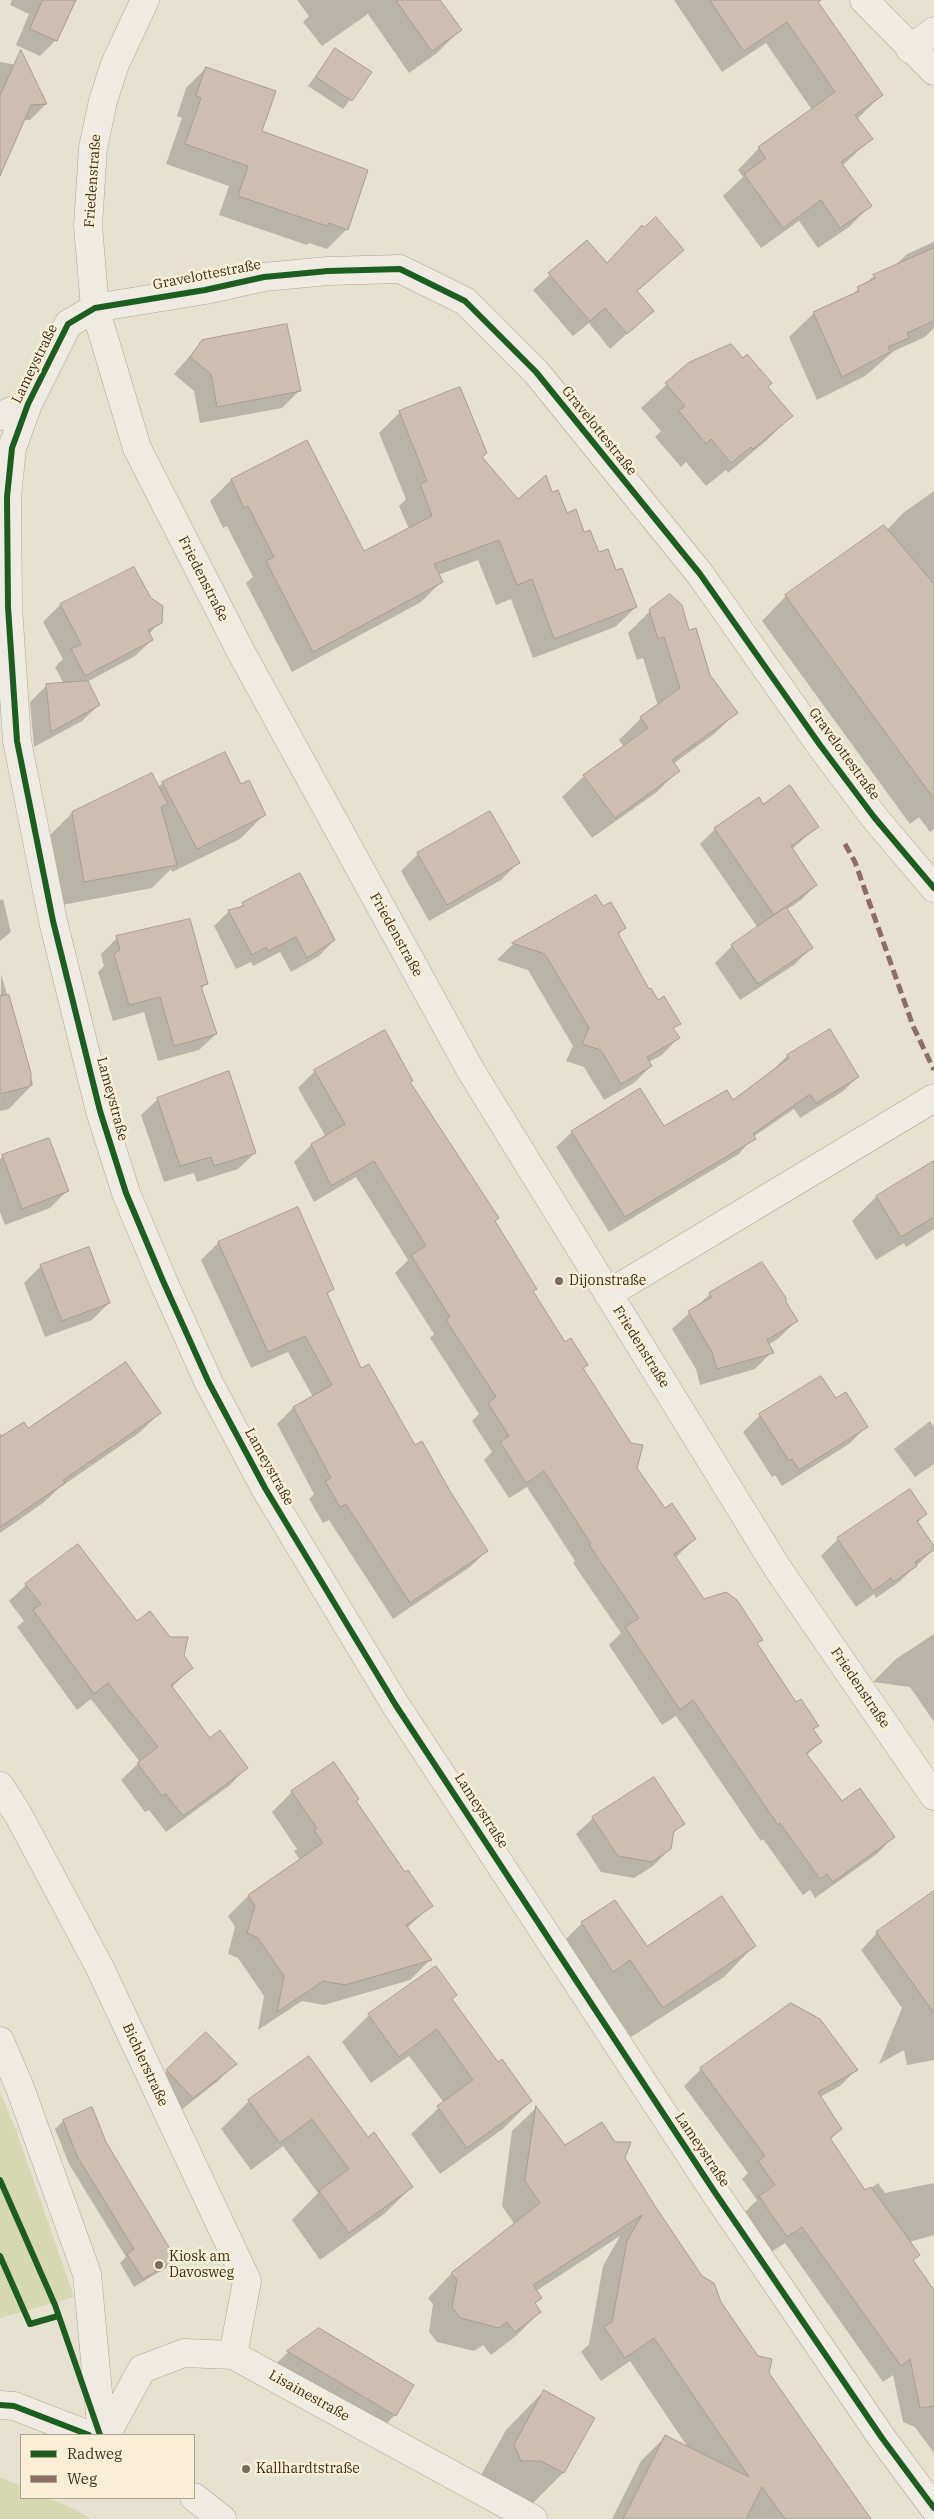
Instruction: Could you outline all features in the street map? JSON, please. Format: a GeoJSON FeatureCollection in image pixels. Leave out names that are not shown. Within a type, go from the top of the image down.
{"type":"FeatureCollection","features":[{"type":"Feature","properties":{"kind":"street","name":"Friedenstraße"},"geometry":{"type":"LineString","coordinates":[[145,0],[115,64],[93,148],[88,226],[95,308],[137,448],[241,652],[471,1071],[778,1569],[934,1796]]}},
{"type":"Feature","properties":{"kind":"street"},"geometry":{"type":"LineString","coordinates":[[864,0],[910,49],[934,71]]}},
{"type":"Feature","properties":{"kind":"street"},"geometry":{"type":"LineString","coordinates":[[910,49],[934,31]]}},
{"type":"Feature","properties":{"kind":"street","name":"Gravelottestraße"},"geometry":{"type":"LineString","coordinates":[[95,308],[205,290],[264,277],[328,271],[400,269],[465,301],[536,372],[700,574],[820,745],[874,817],[934,888]]}},
{"type":"Feature","properties":{"kind":"street","name":"Lameystraße"},"geometry":{"type":"LineString","coordinates":[[95,308],[68,324],[28,404],[12,448],[7,497],[8,607],[17,741],[53,922],[100,1111],[126,1193],[209,1383],[265,1488],[395,1704],[714,2191],[882,2438],[934,2508]]}},
{"type":"Feature","properties":{"kind":"street"},"geometry":{"type":"LineString","coordinates":[[0,416],[28,404]]}},
{"type":"Feature","properties":{"kind":"street"},"geometry":{"type":"LineString","coordinates":[[608,1294],[934,1098]]}},
{"type":"Feature","properties":{"kind":"street","name":"Bichlerstraße"},"geometry":{"type":"LineString","coordinates":[[0,1786],[19,1816],[100,1968],[247,2281],[234,2355]]}},
{"type":"Feature","properties":{"kind":"street"},"geometry":{"type":"LineString","coordinates":[[0,2041],[20,2088],[87,2274],[102,2434]]}},
{"type":"Feature","properties":{"kind":"street","name":"Lisainestraße"},"geometry":{"type":"LineString","coordinates":[[107,2434],[142,2369],[184,2352],[234,2355],[533,2519]]}},
{"type":"Feature","properties":{"kind":"street"},"geometry":{"type":"LineString","coordinates":[[0,2404],[14,2406],[86,2434]]}},
{"type":"Feature","properties":{"kind":"street"},"geometry":{"type":"LineString","coordinates":[[195,2498],[222,2519]]}},
{"type":"Feature","properties":{"kind":"green space"},"geometry":{"type":"Polygon","coordinates":[[[0,2092],[16,2130],[74,2297],[0,2318],[0,2092]]]}},
{"type":"Feature","properties":{"kind":"green space"},"geometry":{"type":"Polygon","coordinates":[[[0,2477],[20,2486],[20,2499],[51,2500],[72,2508],[91,2519],[0,2519],[0,2477]]]}},
{"type":"Feature","properties":{"kind":"building"},"geometry":{"type":"Polygon","coordinates":[[[43,0],[76,0],[57,41],[30,29],[43,0]]]}},
{"type":"Feature","properties":{"kind":"building"},"geometry":{"type":"Polygon","coordinates":[[[396,0],[440,0],[462,30],[432,51],[396,0]]]}},
{"type":"Feature","properties":{"kind":"building"},"geometry":{"type":"Polygon","coordinates":[[[710,0],[821,0],[818,2],[883,95],[855,115],[873,139],[841,162],[872,206],[840,228],[821,200],[783,228],[744,174],[766,158],[758,147],[835,92],[787,22],[744,51],[710,0]]]}},
{"type":"Feature","properties":{"kind":"building"},"geometry":{"type":"Polygon","coordinates":[[[335,48],[372,72],[352,101],[316,77],[335,48]]]}},
{"type":"Feature","properties":{"kind":"building"},"geometry":{"type":"Polygon","coordinates":[[[21,50],[47,104],[31,105],[0,176],[0,96],[21,50]]]}},
{"type":"Feature","properties":{"kind":"building"},"geometry":{"type":"Polygon","coordinates":[[[206,67],[276,91],[262,131],[368,170],[348,230],[329,223],[327,226],[238,196],[248,166],[185,144],[201,98],[196,96],[206,67]]]}},
{"type":"Feature","properties":{"kind":"building"},"geometry":{"type":"Polygon","coordinates":[[[656,217],[684,250],[637,291],[654,311],[627,334],[605,308],[590,321],[548,273],[587,240],[607,263],[642,225],[644,227],[656,217]]]}},
{"type":"Feature","properties":{"kind":"building"},"geometry":{"type":"Polygon","coordinates":[[[934,248],[934,321],[907,333],[909,338],[888,347],[890,352],[842,377],[813,312],[859,291],[857,287],[876,278],[873,275],[934,248]]]}},
{"type":"Feature","properties":{"kind":"building"},"geometry":{"type":"Polygon","coordinates":[[[287,324],[301,391],[217,407],[211,374],[190,357],[202,340],[287,324]]]}},
{"type":"Feature","properties":{"kind":"building"},"geometry":{"type":"Polygon","coordinates":[[[731,344],[743,358],[747,354],[772,383],[768,387],[793,416],[753,449],[751,447],[731,463],[711,439],[706,444],[679,411],[685,406],[665,383],[688,363],[731,344]]]}},
{"type":"Feature","properties":{"kind":"building"},"geometry":{"type":"Polygon","coordinates":[[[460,387],[487,453],[482,457],[518,499],[546,475],[552,492],[558,490],[567,513],[576,509],[584,532],[590,530],[599,552],[608,549],[616,570],[622,568],[637,607],[554,639],[532,579],[517,585],[499,540],[434,564],[443,582],[313,652],[266,561],[274,557],[248,506],[244,508],[231,479],[307,440],[364,551],[432,516],[420,484],[427,481],[399,411],[460,387]]]}},
{"type":"Feature","properties":{"kind":"building"},"geometry":{"type":"Polygon","coordinates":[[[884,525],[934,584],[934,799],[785,595],[884,525]]]}},
{"type":"Feature","properties":{"kind":"building"},"geometry":{"type":"Polygon","coordinates":[[[134,567],[151,598],[163,606],[162,623],[148,630],[153,640],[85,676],[71,649],[81,644],[60,604],[134,567]]]}},
{"type":"Feature","properties":{"kind":"building"},"geometry":{"type":"Polygon","coordinates":[[[670,594],[682,605],[689,630],[696,628],[710,675],[738,713],[672,760],[680,771],[615,818],[583,775],[648,728],[640,717],[680,688],[664,637],[658,639],[649,610],[670,594]]]}},
{"type":"Feature","properties":{"kind":"building"},"geometry":{"type":"Polygon","coordinates":[[[88,681],[100,705],[51,732],[46,684],[88,681]]]}},
{"type":"Feature","properties":{"kind":"building"},"geometry":{"type":"Polygon","coordinates":[[[225,752],[241,784],[249,780],[266,815],[197,849],[162,782],[225,752]]]}},
{"type":"Feature","properties":{"kind":"building"},"geometry":{"type":"Polygon","coordinates":[[[152,773],[168,804],[161,807],[177,865],[84,882],[72,812],[152,773]]]}},
{"type":"Feature","properties":{"kind":"building"},"geometry":{"type":"Polygon","coordinates":[[[790,785],[819,827],[791,846],[817,885],[774,915],[714,828],[759,797],[763,804],[790,785]]]}},
{"type":"Feature","properties":{"kind":"building"},"geometry":{"type":"Polygon","coordinates":[[[490,811],[520,863],[447,905],[417,853],[490,811]]]}},
{"type":"Feature","properties":{"kind":"building"},"geometry":{"type":"Polygon","coordinates":[[[300,873],[335,940],[307,958],[296,937],[268,951],[266,947],[252,955],[228,910],[244,906],[242,903],[300,873]]]}},
{"type":"Feature","properties":{"kind":"building"},"geometry":{"type":"Polygon","coordinates":[[[596,895],[603,906],[611,902],[626,928],[618,933],[649,989],[651,988],[658,1000],[664,996],[681,1024],[673,1028],[680,1038],[647,1057],[652,1066],[621,1084],[601,1050],[582,1044],[589,1028],[545,954],[512,943],[596,895]]]}},
{"type":"Feature","properties":{"kind":"building"},"geometry":{"type":"Polygon","coordinates":[[[786,907],[813,948],[758,984],[731,945],[786,907]]]}},
{"type":"Feature","properties":{"kind":"building"},"geometry":{"type":"Polygon","coordinates":[[[190,919],[208,984],[201,986],[217,1034],[174,1046],[160,997],[129,1005],[114,955],[120,949],[116,936],[190,919]]]}},
{"type":"Feature","properties":{"kind":"building"},"geometry":{"type":"Polygon","coordinates":[[[9,995],[31,1073],[31,1086],[0,1094],[0,996],[9,995]]]}},
{"type":"Feature","properties":{"kind":"building"},"geometry":{"type":"Polygon","coordinates":[[[830,1029],[859,1077],[816,1103],[810,1094],[753,1134],[756,1139],[625,1217],[571,1131],[640,1088],[664,1126],[727,1090],[733,1100],[789,1058],[787,1055],[830,1029]]]}},
{"type":"Feature","properties":{"kind":"building"},"geometry":{"type":"Polygon","coordinates":[[[385,1030],[413,1081],[410,1082],[499,1218],[495,1221],[537,1289],[533,1291],[565,1342],[571,1338],[588,1365],[583,1368],[631,1443],[643,1445],[637,1468],[665,1508],[672,1503],[696,1539],[674,1554],[704,1599],[726,1592],[737,1600],[763,1640],[757,1643],[796,1702],[801,1699],[819,1726],[813,1729],[822,1742],[806,1753],[842,1801],[860,1788],[895,1837],[833,1882],[827,1874],[820,1879],[780,1823],[778,1825],[693,1700],[680,1710],[625,1627],[639,1618],[589,1545],[591,1544],[544,1471],[526,1483],[500,1442],[509,1436],[488,1403],[496,1397],[446,1320],[450,1317],[411,1255],[426,1246],[374,1161],[331,1186],[311,1144],[345,1124],[314,1070],[385,1030]]]}},
{"type":"Feature","properties":{"kind":"building"},"geometry":{"type":"Polygon","coordinates":[[[229,1071],[256,1153],[214,1166],[211,1157],[180,1166],[157,1098],[229,1071]]]}},
{"type":"Feature","properties":{"kind":"building"},"geometry":{"type":"Polygon","coordinates":[[[49,1138],[69,1191],[22,1209],[2,1155],[49,1138]]]}},
{"type":"Feature","properties":{"kind":"building"},"geometry":{"type":"Polygon","coordinates":[[[934,1161],[934,1217],[901,1237],[876,1196],[934,1161]]]}},
{"type":"Feature","properties":{"kind":"building"},"geometry":{"type":"Polygon","coordinates":[[[298,1207],[334,1289],[327,1293],[361,1368],[369,1364],[415,1445],[422,1441],[450,1491],[488,1551],[410,1603],[346,1504],[340,1507],[325,1481],[331,1478],[293,1407],[332,1385],[305,1336],[268,1352],[218,1242],[298,1207]]]}},
{"type":"Feature","properties":{"kind":"building"},"geometry":{"type":"Polygon","coordinates":[[[89,1247],[110,1303],[62,1321],[40,1265],[89,1247]]]}},
{"type":"Feature","properties":{"kind":"building"},"geometry":{"type":"Polygon","coordinates":[[[762,1262],[786,1298],[786,1302],[798,1321],[767,1340],[774,1353],[717,1369],[712,1352],[688,1311],[712,1297],[709,1293],[762,1262]]]}},
{"type":"Feature","properties":{"kind":"building"},"geometry":{"type":"Polygon","coordinates":[[[126,1362],[161,1413],[63,1480],[65,1483],[0,1527],[0,1437],[24,1422],[28,1428],[126,1362]]]}},
{"type":"Feature","properties":{"kind":"building"},"geometry":{"type":"Polygon","coordinates":[[[821,1376],[836,1398],[846,1392],[868,1427],[799,1470],[792,1459],[789,1461],[759,1414],[821,1376]]]}},
{"type":"Feature","properties":{"kind":"building"},"geometry":{"type":"Polygon","coordinates":[[[910,1489],[927,1514],[917,1521],[934,1546],[934,1550],[915,1562],[917,1566],[893,1582],[891,1578],[873,1591],[837,1538],[910,1489]]]}},
{"type":"Feature","properties":{"kind":"building"},"geometry":{"type":"Polygon","coordinates":[[[78,1544],[137,1621],[150,1611],[170,1637],[188,1637],[184,1655],[193,1668],[171,1685],[210,1738],[220,1730],[248,1768],[183,1816],[166,1794],[162,1796],[137,1763],[158,1747],[108,1683],[94,1694],[33,1610],[41,1604],[25,1584],[78,1544]]]}},
{"type":"Feature","properties":{"kind":"building"},"geometry":{"type":"Polygon","coordinates":[[[334,1762],[359,1799],[356,1801],[405,1872],[408,1870],[433,1906],[406,1925],[432,1960],[345,1985],[323,1981],[277,2012],[284,1976],[258,1938],[247,1933],[255,1906],[248,1895],[323,1843],[314,1830],[317,1828],[291,1791],[334,1762]]]}},
{"type":"Feature","properties":{"kind":"building"},"geometry":{"type":"Polygon","coordinates":[[[654,1777],[685,1824],[674,1831],[671,1849],[652,1862],[618,1856],[592,1817],[654,1777]]]}},
{"type":"Feature","properties":{"kind":"building"},"geometry":{"type":"Polygon","coordinates":[[[934,1891],[934,2013],[876,1932],[934,1891]]]}},
{"type":"Feature","properties":{"kind":"building"},"geometry":{"type":"Polygon","coordinates":[[[722,1896],[756,1946],[663,2008],[630,1960],[613,1972],[581,1922],[615,1900],[647,1946],[722,1896]]]}},
{"type":"Feature","properties":{"kind":"building"},"geometry":{"type":"Polygon","coordinates":[[[436,1966],[457,1995],[452,1999],[498,2062],[502,2059],[532,2101],[467,2148],[437,2106],[473,2080],[437,2029],[399,2057],[368,2014],[436,1966]]]}},
{"type":"Feature","properties":{"kind":"building"},"geometry":{"type":"Polygon","coordinates":[[[791,2003],[820,2019],[858,2070],[818,2092],[842,2129],[830,2138],[865,2190],[871,2187],[920,2255],[913,2260],[934,2290],[934,2406],[920,2408],[910,2359],[901,2366],[802,2227],[787,2237],[759,2196],[775,2185],[758,2161],[765,2156],[700,2068],[791,2003]]]}},
{"type":"Feature","properties":{"kind":"building"},"geometry":{"type":"Polygon","coordinates":[[[206,2032],[237,2064],[193,2098],[166,2070],[206,2032]]]}},
{"type":"Feature","properties":{"kind":"building"},"geometry":{"type":"Polygon","coordinates":[[[309,2056],[368,2137],[374,2132],[413,2187],[349,2233],[319,2191],[349,2169],[312,2119],[280,2143],[248,2100],[309,2056]]]}},
{"type":"Feature","properties":{"kind":"building"},"geometry":{"type":"Polygon","coordinates":[[[536,2106],[565,2145],[602,2122],[615,2142],[631,2142],[625,2158],[655,2206],[702,2276],[714,2283],[721,2302],[758,2356],[772,2359],[769,2373],[871,2519],[785,2519],[762,2487],[746,2519],[623,2519],[665,2435],[749,2477],[654,2338],[625,2358],[604,2327],[612,2322],[627,2241],[642,2215],[533,2285],[542,2298],[535,2303],[541,2312],[515,2332],[507,2322],[499,2328],[461,2318],[452,2308],[457,2280],[451,2273],[540,2203],[525,2181],[536,2106]]]}},
{"type":"Feature","properties":{"kind":"building"},"geometry":{"type":"Polygon","coordinates":[[[92,2107],[106,2142],[176,2259],[143,2279],[127,2254],[134,2249],[77,2156],[63,2120],[92,2107]]]}},
{"type":"Feature","properties":{"kind":"building"},"geometry":{"type":"Polygon","coordinates":[[[319,2328],[414,2385],[396,2416],[287,2351],[319,2328]]]}},
{"type":"Feature","properties":{"kind":"building"},"geometry":{"type":"Polygon","coordinates":[[[544,2390],[595,2418],[564,2473],[541,2461],[521,2461],[514,2445],[544,2390]]]}},
{"type":"Feature","properties":{"kind":"marked path"},"geometry":{"type":"LineString","coordinates":[[845,844],[855,862],[913,1026],[934,1070]]}},
{"type":"Feature","properties":{"kind":"cycle path"},"geometry":{"type":"LineString","coordinates":[[934,888],[874,817],[820,745],[700,574],[536,372],[465,301],[400,269],[328,271],[264,277],[205,290],[95,308],[68,324],[28,404],[12,448],[7,497],[8,607],[17,741],[53,921],[100,1111],[126,1193],[209,1383],[265,1488],[395,1704],[714,2191],[882,2438],[934,2508]]}},
{"type":"Feature","properties":{"kind":"cycle path"},"geometry":{"type":"LineString","coordinates":[[0,2180],[55,2305],[100,2434]]}},
{"type":"Feature","properties":{"kind":"cycle path"},"geometry":{"type":"LineString","coordinates":[[0,2256],[30,2324],[58,2316]]}},
{"type":"Feature","properties":{"kind":"cycle path"},"geometry":{"type":"LineString","coordinates":[[0,2405],[14,2406],[86,2434]]}},
{"type":"Feature","properties":{"kind":"place","name":"Dijonstraße"},"geometry":{"type":"Point","coordinates":[559,1281]}},
{"type":"Feature","properties":{"kind":"place","name":"Kiosk am Davosweg"},"geometry":{"type":"Point","coordinates":[159,2265]}},
{"type":"Feature","properties":{"kind":"place","name":"Kallhardtstraße"},"geometry":{"type":"Point","coordinates":[246,2469]}}]}
